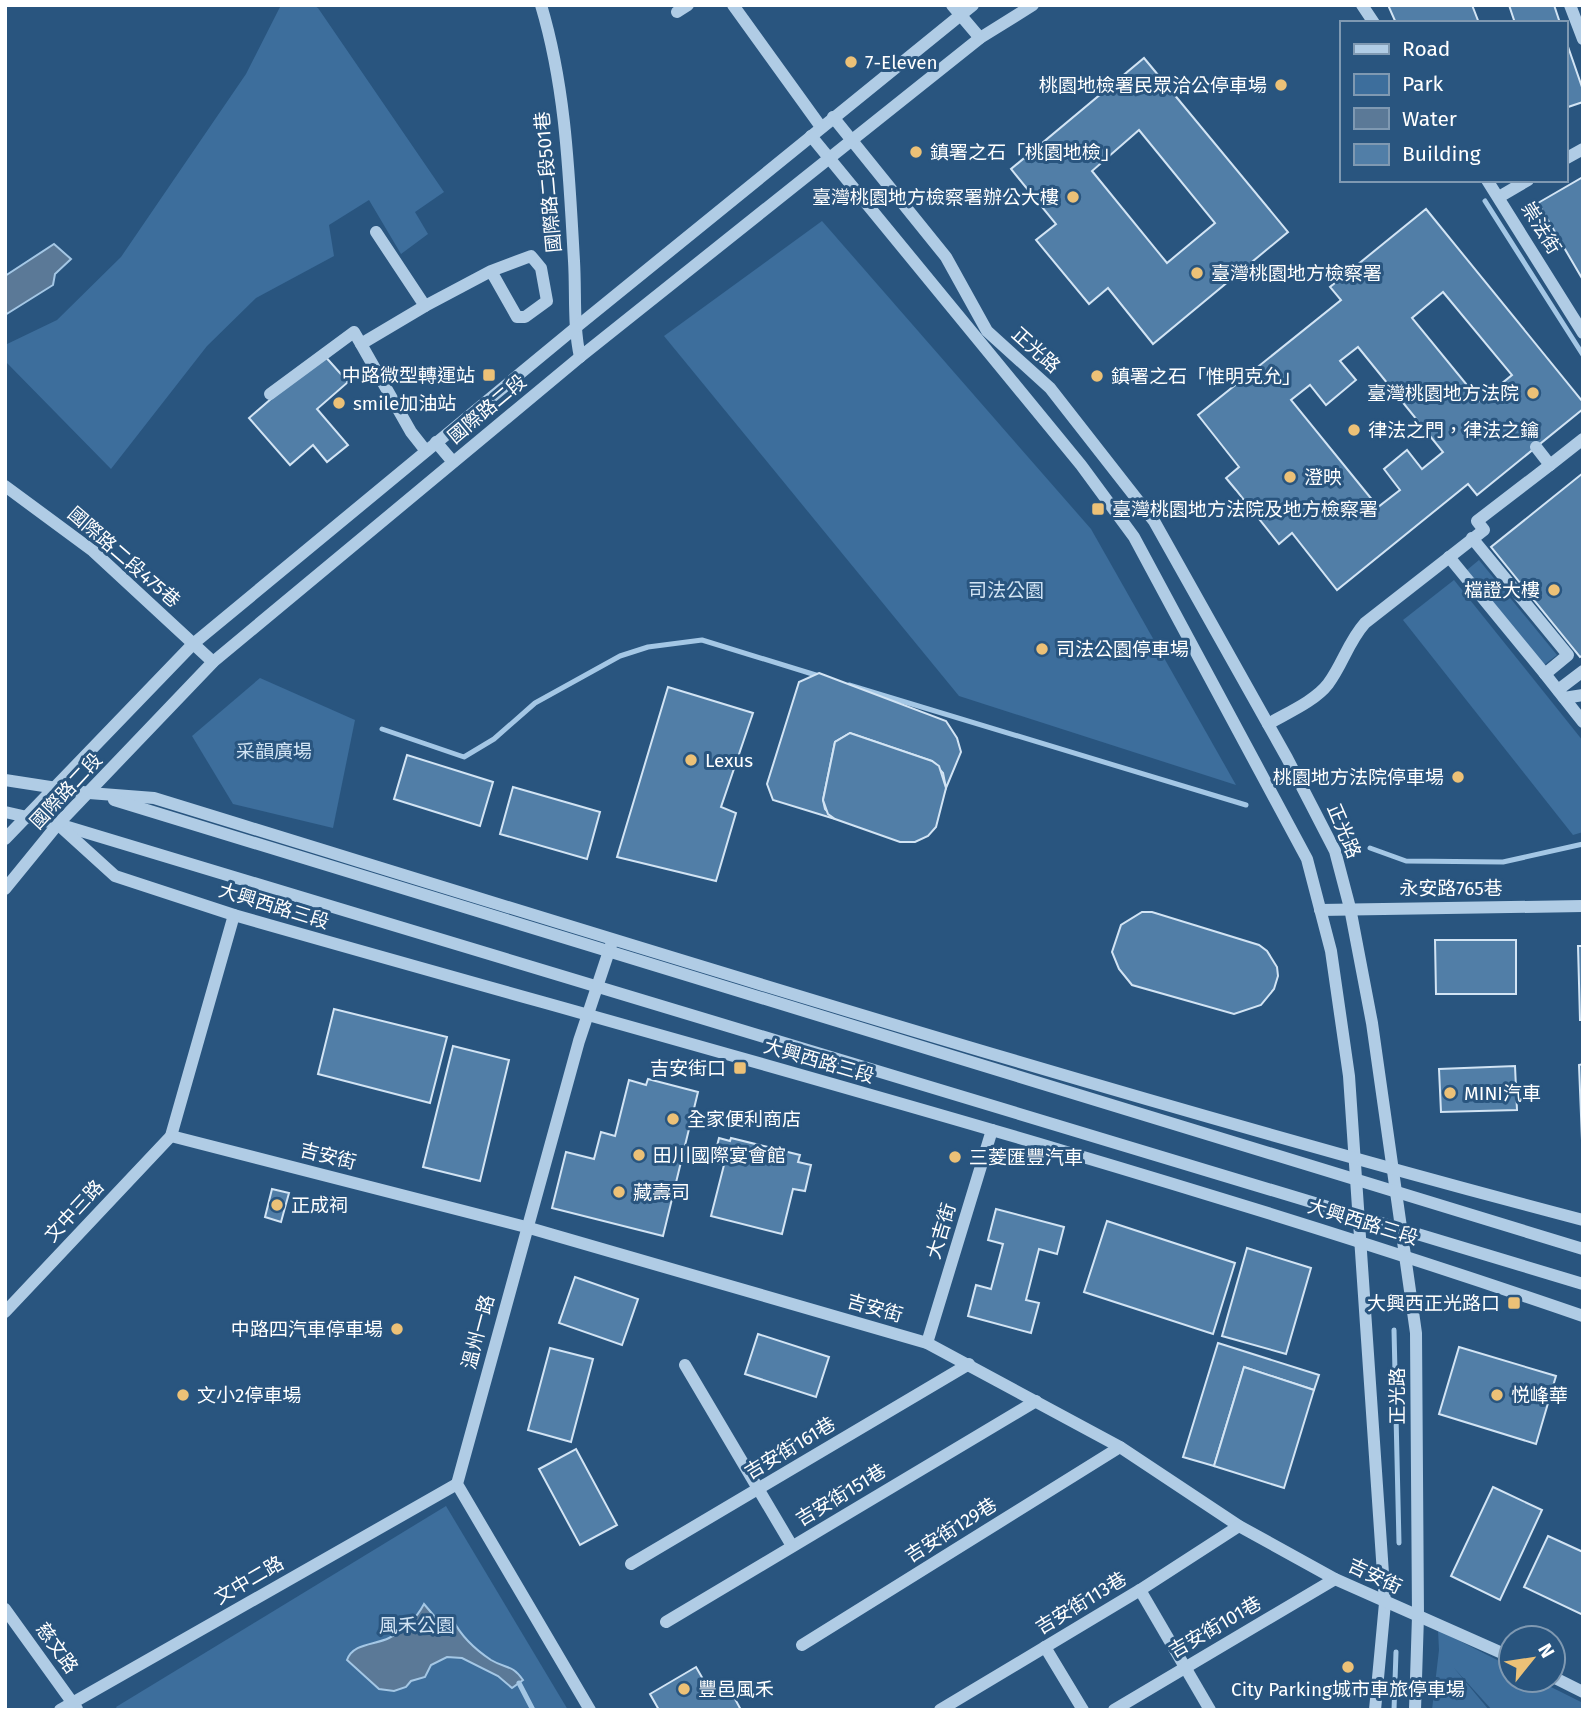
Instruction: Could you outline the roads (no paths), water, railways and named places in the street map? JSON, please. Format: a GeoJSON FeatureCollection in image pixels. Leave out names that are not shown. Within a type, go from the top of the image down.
{"type":"FeatureCollection","features":[{"type":"Feature","properties":{"kind":"street","name":"國際路二段501巷"},"geometry":{"type":"LineString","coordinates":[[541,5],[556,56],[569,178],[576,293],[574,328],[580,357]]}},
{"type":"Feature","properties":{"kind":"street","name":"正光路"},"geometry":{"type":"LineString","coordinates":[[733,5],[816,131],[829,159],[1074,456],[1134,537],[1307,859],[1331,951],[1349,1076],[1357,1214],[1374,1411],[1385,1603],[1375,1710]]}},
{"type":"Feature","properties":{"kind":"street","name":"國際路二段"},"geometry":{"type":"LineString","coordinates":[[5,839],[193,644],[833,117],[956,9],[973,5]]}},
{"type":"Feature","properties":{"kind":"street","name":"國際路二段"},"geometry":{"type":"LineString","coordinates":[[5,889],[58,824],[213,662],[580,357],[979,38],[1033,5]]}},
{"type":"Feature","properties":{"kind":"street"},"geometry":{"type":"LineString","coordinates":[[1362,5],[1373,21]]}},
{"type":"Feature","properties":{"kind":"street"},"geometry":{"type":"LineString","coordinates":[[1570,5],[1583,39]]}},
{"type":"Feature","properties":{"kind":"street"},"geometry":{"type":"LineString","coordinates":[[956,9],[979,38]]}},
{"type":"Feature","properties":{"kind":"street","name":"正光路"},"geometry":{"type":"LineString","coordinates":[[833,117],[946,257],[987,331],[1050,388],[1154,520],[1268,723],[1335,851],[1350,908],[1372,1023],[1416,1333],[1418,1616],[1415,1710]]}},
{"type":"Feature","properties":{"kind":"street"},"geometry":{"type":"LineString","coordinates":[[1567,158],[1583,149]]}},
{"type":"Feature","properties":{"kind":"street","name":"崇法街"},"geometry":{"type":"LineString","coordinates":[[1488,182],[1583,333]]}},
{"type":"Feature","properties":{"kind":"street"},"geometry":{"type":"LineString","coordinates":[[1499,197],[1525,182]]}},
{"type":"Feature","properties":{"kind":"street"},"geometry":{"type":"LineString","coordinates":[[376,232],[425,306]]}},
{"type":"Feature","properties":{"kind":"street"},"geometry":{"type":"LineString","coordinates":[[361,344],[491,271],[531,256],[541,268],[547,301],[525,317],[517,317],[491,271]]}},
{"type":"Feature","properties":{"kind":"street"},"geometry":{"type":"LineString","coordinates":[[270,394],[354,332],[411,432],[426,451]]}},
{"type":"Feature","properties":{"kind":"street"},"geometry":{"type":"LineString","coordinates":[[1268,723],[1320,692],[1328,684],[1354,636],[1365,623],[1484,530],[1477,521],[1583,439]]}},
{"type":"Feature","properties":{"kind":"street"},"geometry":{"type":"LineString","coordinates":[[1074,456],[1092,440]]}},
{"type":"Feature","properties":{"kind":"street"},"geometry":{"type":"LineString","coordinates":[[436,442],[453,463]]}},
{"type":"Feature","properties":{"kind":"street"},"geometry":{"type":"LineString","coordinates":[[1536,447],[1550,465]]}},
{"type":"Feature","properties":{"kind":"street","name":"國際路二段475巷"},"geometry":{"type":"LineString","coordinates":[[5,486],[93,551],[213,662]]}},
{"type":"Feature","properties":{"kind":"street"},"geometry":{"type":"LineString","coordinates":[[1472,538],[1568,655],[1545,674]]}},
{"type":"Feature","properties":{"kind":"street"},"geometry":{"type":"LineString","coordinates":[[1449,557],[1583,722]]}},
{"type":"Feature","properties":{"kind":"street"},"geometry":{"type":"LineString","coordinates":[[1560,694],[1583,671]]}},
{"type":"Feature","properties":{"kind":"street"},"geometry":{"type":"LineString","coordinates":[[1560,694],[1583,695]]}},
{"type":"Feature","properties":{"kind":"street","name":"大興西路三段"},"geometry":{"type":"LineString","coordinates":[[9,778],[89,793],[1353,1159],[1583,1220]]}},
{"type":"Feature","properties":{"kind":"street","name":"大興西路三段"},"geometry":{"type":"LineString","coordinates":[[5,811],[58,824],[1583,1284]]}},
{"type":"Feature","properties":{"kind":"street","name":"大興西路三段"},"geometry":{"type":"LineString","coordinates":[[58,824],[116,876],[234,915],[992,1130],[1404,1254],[1583,1316]]}},
{"type":"Feature","properties":{"kind":"street","name":"永安路765巷"},"geometry":{"type":"LineString","coordinates":[[1320,910],[1583,906]]}},
{"type":"Feature","properties":{"kind":"street"},"geometry":{"type":"LineString","coordinates":[[171,1136],[234,915]]}},
{"type":"Feature","properties":{"kind":"street","name":"大興西路三段"},"geometry":{"type":"LineString","coordinates":[[611,945],[1583,1249]]}},
{"type":"Feature","properties":{"kind":"street","name":"溫州一路"},"geometry":{"type":"LineString","coordinates":[[457,1484],[586,1016],[611,945]]}},
{"type":"Feature","properties":{"kind":"street","name":"大吉街"},"geometry":{"type":"LineString","coordinates":[[927,1343],[992,1130]]}},
{"type":"Feature","properties":{"kind":"street","name":"吉安街"},"geometry":{"type":"LineString","coordinates":[[171,1136],[526,1227],[927,1343],[1120,1447],[1239,1526],[1335,1579],[1497,1651]]}},
{"type":"Feature","properties":{"kind":"street","name":"文中三路"},"geometry":{"type":"LineString","coordinates":[[5,1312],[171,1136]]}},
{"type":"Feature","properties":{"kind":"street","name":"吉安街161巷"},"geometry":{"type":"LineString","coordinates":[[631,1564],[969,1364]]}},
{"type":"Feature","properties":{"kind":"street"},"geometry":{"type":"LineString","coordinates":[[685,1365],[792,1546]]}},
{"type":"Feature","properties":{"kind":"street","name":"吉安街151巷"},"geometry":{"type":"LineString","coordinates":[[666,1622],[1036,1401]]}},
{"type":"Feature","properties":{"kind":"street","name":"吉安街129巷"},"geometry":{"type":"LineString","coordinates":[[802,1645],[1120,1447]]}},
{"type":"Feature","properties":{"kind":"street"},"geometry":{"type":"LineString","coordinates":[[457,1484],[590,1710]]}},
{"type":"Feature","properties":{"kind":"street","name":"文中二路"},"geometry":{"type":"LineString","coordinates":[[60,1710],[75,1706],[457,1484]]}},
{"type":"Feature","properties":{"kind":"street","name":"吉安街113巷"},"geometry":{"type":"LineString","coordinates":[[940,1710],[956,1706],[1239,1526]]}},
{"type":"Feature","properties":{"kind":"street","name":"吉安街101巷"},"geometry":{"type":"LineString","coordinates":[[1114,1710],[1335,1579]]}},
{"type":"Feature","properties":{"kind":"street"},"geometry":{"type":"LineString","coordinates":[[1140,1590],[1210,1710]]}},
{"type":"Feature","properties":{"kind":"street","name":"慈文路"},"geometry":{"type":"LineString","coordinates":[[5,1609],[75,1706]]}},
{"type":"Feature","properties":{"kind":"street"},"geometry":{"type":"LineString","coordinates":[[1045,1647],[1083,1710]]}},
{"type":"Feature","properties":{"kind":"street"},"geometry":{"type":"LineString","coordinates":[[1567,1684],[1583,1692]]}},
{"type":"Feature","properties":{"kind":"water"},"geometry":{"type":"Polygon","coordinates":[[[54,244],[71,259],[55,274],[53,285],[5,315],[5,276],[54,244]]]}},
{"type":"Feature","properties":{"kind":"water"},"geometry":{"type":"Polygon","coordinates":[[[424,1604],[435,1617],[453,1620],[480,1652],[512,1669],[523,1680],[512,1688],[498,1676],[462,1658],[447,1657],[431,1665],[425,1677],[411,1681],[406,1687],[394,1691],[379,1689],[347,1660],[359,1647],[389,1638],[400,1631],[414,1619],[424,1604]]]}},
{"type":"Feature","properties":{"kind":"waterway"},"geometry":{"type":"LineString","coordinates":[[1485,201],[1583,355]]}},
{"type":"Feature","properties":{"kind":"waterway"},"geometry":{"type":"LineString","coordinates":[[382,729],[464,757],[494,739],[535,703],[620,656],[648,647],[702,640],[819,676]]}},
{"type":"Feature","properties":{"kind":"waterway"},"geometry":{"type":"LineString","coordinates":[[849,685],[1246,805]]}},
{"type":"Feature","properties":{"kind":"waterway"},"geometry":{"type":"LineString","coordinates":[[1370,848],[1406,861],[1503,862],[1583,844]]}},
{"type":"Feature","properties":{"kind":"waterway"},"geometry":{"type":"LineString","coordinates":[[1394,1330],[1399,1543]]}},
{"type":"Feature","properties":{"kind":"waterway"},"geometry":{"type":"LineString","coordinates":[[1394,1710],[1396,1652]]}},
{"type":"Feature","properties":{"kind":"waterway"},"geometry":{"type":"LineString","coordinates":[[519,1683],[533,1710]]}},
{"type":"Feature","properties":{"kind":"place","name":"7-Eleven"},"geometry":{"type":"Point","coordinates":[851,62]}},
{"type":"Feature","properties":{"kind":"place","name":"桃園地檢署民眾洽公停車場"},"geometry":{"type":"Point","coordinates":[1281,85]}},
{"type":"Feature","properties":{"kind":"place","name":"鎮署之石「桃園地檢」"},"geometry":{"type":"Point","coordinates":[916,152]}},
{"type":"Feature","properties":{"kind":"place","name":"臺灣桃園地方檢察署辦公大樓"},"geometry":{"type":"Point","coordinates":[1073,197]}},
{"type":"Feature","properties":{"kind":"place","name":"臺灣桃園地方檢察署"},"geometry":{"type":"Point","coordinates":[1197,273]}},
{"type":"Feature","properties":{"kind":"place","name":"中路微型轉運站"},"geometry":{"type":"Point","coordinates":[489,375]}},
{"type":"Feature","properties":{"kind":"place","name":"鎮署之石「惟明克允」"},"geometry":{"type":"Point","coordinates":[1097,376]}},
{"type":"Feature","properties":{"kind":"place","name":"臺灣桃園地方法院"},"geometry":{"type":"Point","coordinates":[1533,393]}},
{"type":"Feature","properties":{"kind":"place","name":"smile加油站"},"geometry":{"type":"Point","coordinates":[339,403]}},
{"type":"Feature","properties":{"kind":"place","name":"律法之門，律法之鑰"},"geometry":{"type":"Point","coordinates":[1354,430]}},
{"type":"Feature","properties":{"kind":"place","name":"澄映"},"geometry":{"type":"Point","coordinates":[1290,477]}},
{"type":"Feature","properties":{"kind":"place","name":"臺灣桃園地方法院及地方檢察署"},"geometry":{"type":"Point","coordinates":[1098,509]}},
{"type":"Feature","properties":{"kind":"place","name":"檔證大樓"},"geometry":{"type":"Point","coordinates":[1554,590]}},
{"type":"Feature","properties":{"kind":"place","name":"司法公園停車場"},"geometry":{"type":"Point","coordinates":[1042,649]}},
{"type":"Feature","properties":{"kind":"place","name":"Lexus"},"geometry":{"type":"Point","coordinates":[691,760]}},
{"type":"Feature","properties":{"kind":"place","name":"桃園地方法院停車場"},"geometry":{"type":"Point","coordinates":[1458,777]}},
{"type":"Feature","properties":{"kind":"place","name":"吉安街口"},"geometry":{"type":"Point","coordinates":[740,1068]}},
{"type":"Feature","properties":{"kind":"place","name":"MINI汽車"},"geometry":{"type":"Point","coordinates":[1450,1093]}},
{"type":"Feature","properties":{"kind":"place","name":"全家便利商店"},"geometry":{"type":"Point","coordinates":[673,1119]}},
{"type":"Feature","properties":{"kind":"place","name":"田川國際宴會館"},"geometry":{"type":"Point","coordinates":[639,1155]}},
{"type":"Feature","properties":{"kind":"place","name":"三菱匯豐汽車"},"geometry":{"type":"Point","coordinates":[955,1157]}},
{"type":"Feature","properties":{"kind":"place","name":"藏壽司"},"geometry":{"type":"Point","coordinates":[619,1192]}},
{"type":"Feature","properties":{"kind":"place","name":"正成祠"},"geometry":{"type":"Point","coordinates":[277,1205]}},
{"type":"Feature","properties":{"kind":"place","name":"大興西正光路口"},"geometry":{"type":"Point","coordinates":[1514,1303]}},
{"type":"Feature","properties":{"kind":"place","name":"中路四汽車停車場"},"geometry":{"type":"Point","coordinates":[397,1329]}},
{"type":"Feature","properties":{"kind":"place","name":"文小2停車場"},"geometry":{"type":"Point","coordinates":[183,1395]}},
{"type":"Feature","properties":{"kind":"place","name":"悦峰華"},"geometry":{"type":"Point","coordinates":[1497,1395]}},
{"type":"Feature","properties":{"kind":"place","name":"City Parking城市車旅停車場"},"geometry":{"type":"Point","coordinates":[1348,1667]}},
{"type":"Feature","properties":{"kind":"place","name":"豐邑風禾"},"geometry":{"type":"Point","coordinates":[684,1689]}},
{"type":"Feature","properties":{"kind":"park label","name":"司法公園"},"geometry":{"type":"Point","coordinates":[1006,590]}},
{"type":"Feature","properties":{"kind":"park label","name":"采韻廣場"},"geometry":{"type":"Point","coordinates":[274,751]}},
{"type":"Feature","properties":{"kind":"park label","name":"風禾公園"},"geometry":{"type":"Point","coordinates":[417,1625]}}]}
